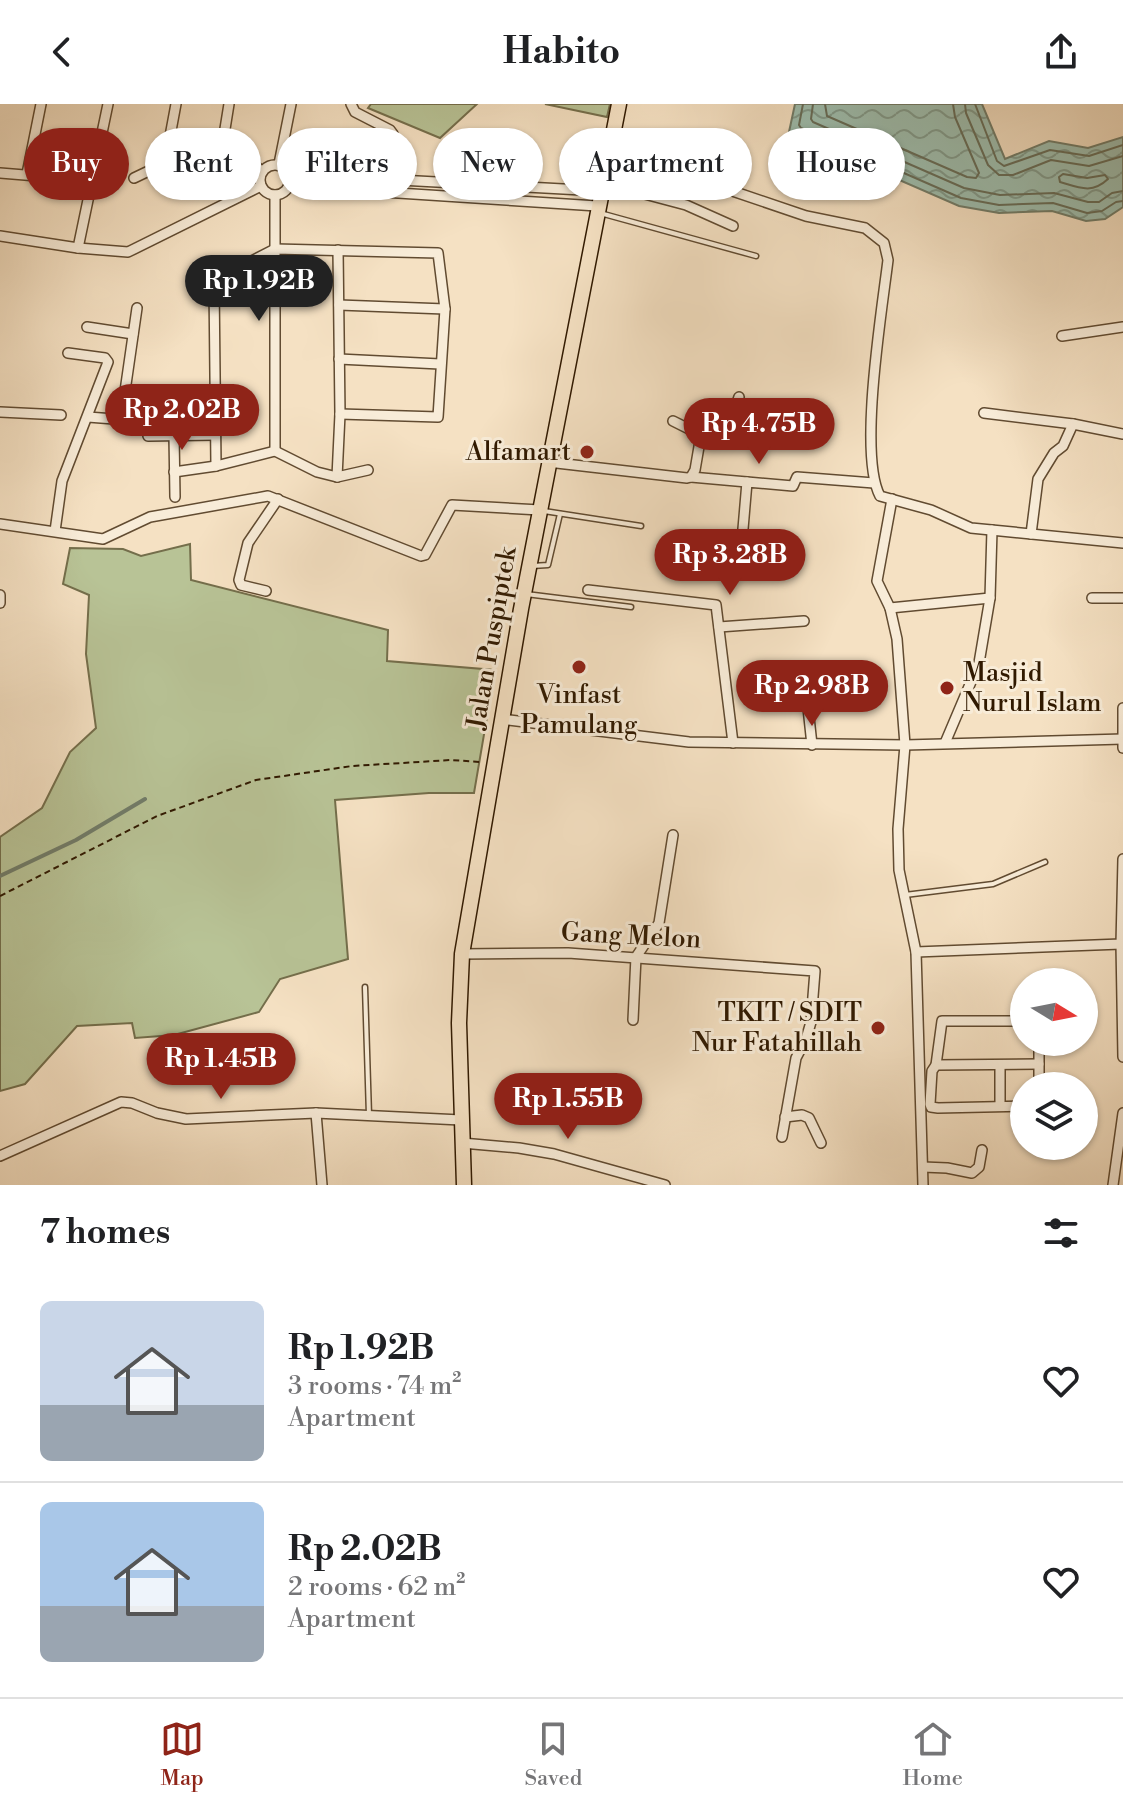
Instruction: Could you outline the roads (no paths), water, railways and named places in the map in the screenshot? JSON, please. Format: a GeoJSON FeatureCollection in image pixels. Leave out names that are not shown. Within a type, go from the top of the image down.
{"type":"FeatureCollection","features":[{"type":"Feature","properties":{"kind":"main road","name":"Jalan Puspiptek"},"geometry":{"type":"LineString","coordinates":[[614,128],[619,104]]}},
{"type":"Feature","properties":{"kind":"main road","name":"Jalan Puspiptek"},"geometry":{"type":"LineString","coordinates":[[464,1185],[459,987],[462,954],[501,719],[599,200]]}},
{"type":"Feature","properties":{"kind":"street"},"geometry":{"type":"LineString","coordinates":[[36,128],[41,104]]}},
{"type":"Feature","properties":{"kind":"street"},"geometry":{"type":"LineString","coordinates":[[78,248],[108,104]]}},
{"type":"Feature","properties":{"kind":"street"},"geometry":{"type":"LineString","coordinates":[[172,128],[176,104]]}},
{"type":"Feature","properties":{"kind":"street"},"geometry":{"type":"LineString","coordinates":[[225,128],[229,104]]}},
{"type":"Feature","properties":{"kind":"street"},"geometry":{"type":"LineString","coordinates":[[286,128],[291,104]]}},
{"type":"Feature","properties":{"kind":"street"},"geometry":{"type":"LineString","coordinates":[[351,104],[355,112],[386,128]]}},
{"type":"Feature","properties":{"kind":"street"},"geometry":{"type":"LineString","coordinates":[[275,451],[275,195],[261,186],[262,172],[269,165],[277,164]]}},
{"type":"Feature","properties":{"kind":"street"},"geometry":{"type":"LineString","coordinates":[[0,173],[24,174]]}},
{"type":"Feature","properties":{"kind":"street"},"geometry":{"type":"LineString","coordinates":[[134,178],[145,173]]}},
{"type":"Feature","properties":{"kind":"street"},"geometry":{"type":"LineString","coordinates":[[752,198],[806,216],[865,228],[884,243],[888,260],[875,370],[872,431],[874,483],[880,496],[931,510],[971,528],[1123,543]]}},
{"type":"Feature","properties":{"kind":"street"},"geometry":{"type":"LineString","coordinates":[[0,236],[128,252],[233,200]]}},
{"type":"Feature","properties":{"kind":"street"},"geometry":{"type":"LineString","coordinates":[[490,200],[597,209]]}},
{"type":"Feature","properties":{"kind":"street"},"geometry":{"type":"LineString","coordinates":[[663,200],[686,205],[733,226]]}},
{"type":"Feature","properties":{"kind":"street"},"geometry":{"type":"LineString","coordinates":[[216,466],[214,283],[217,279],[275,249],[439,253],[445,309],[440,414],[435,419],[340,414]]}},
{"type":"Feature","properties":{"kind":"street"},"geometry":{"type":"LineString","coordinates":[[337,477],[340,414],[338,250]]}},
{"type":"Feature","properties":{"kind":"street"},"geometry":{"type":"LineString","coordinates":[[339,305],[445,309]]}},
{"type":"Feature","properties":{"kind":"street"},"geometry":{"type":"LineString","coordinates":[[88,417],[114,419],[122,412],[137,308]]}},
{"type":"Feature","properties":{"kind":"street"},"geometry":{"type":"LineString","coordinates":[[87,327],[133,334]]}},
{"type":"Feature","properties":{"kind":"street"},"geometry":{"type":"LineString","coordinates":[[1062,336],[1123,327]]}},
{"type":"Feature","properties":{"kind":"street"},"geometry":{"type":"LineString","coordinates":[[55,531],[62,481],[108,360],[68,353]]}},
{"type":"Feature","properties":{"kind":"street"},"geometry":{"type":"LineString","coordinates":[[339,359],[440,364]]}},
{"type":"Feature","properties":{"kind":"street"},"geometry":{"type":"LineString","coordinates":[[673,421],[701,435],[722,434],[729,427],[739,397]]}},
{"type":"Feature","properties":{"kind":"street"},"geometry":{"type":"LineString","coordinates":[[0,412],[61,415]]}},
{"type":"Feature","properties":{"kind":"street"},"geometry":{"type":"LineString","coordinates":[[984,413],[1073,424],[1123,434]]}},
{"type":"Feature","properties":{"kind":"street"},"geometry":{"type":"LineString","coordinates":[[1031,534],[1038,479],[1054,453],[1063,446],[1073,424]]}},
{"type":"Feature","properties":{"kind":"street"},"geometry":{"type":"LineString","coordinates":[[174,435],[175,497]]}},
{"type":"Feature","properties":{"kind":"street"},"geometry":{"type":"LineString","coordinates":[[148,436],[215,435]]}},
{"type":"Feature","properties":{"kind":"street"},"geometry":{"type":"LineString","coordinates":[[691,477],[701,435]]}},
{"type":"Feature","properties":{"kind":"street"},"geometry":{"type":"LineString","coordinates":[[174,472],[216,466],[275,451],[317,472],[337,477],[368,470]]}},
{"type":"Feature","properties":{"kind":"street"},"geometry":{"type":"LineString","coordinates":[[548,462],[793,486],[797,477],[874,483]]}},
{"type":"Feature","properties":{"kind":"street"},"geometry":{"type":"LineString","coordinates":[[740,564],[747,482]]}},
{"type":"Feature","properties":{"kind":"street"},"geometry":{"type":"LineString","coordinates":[[0,524],[103,539],[150,517],[265,496],[421,556],[425,555],[452,505],[540,510]]}},
{"type":"Feature","properties":{"kind":"street"},"geometry":{"type":"LineString","coordinates":[[266,591],[241,585],[239,580],[248,543],[278,499]]}},
{"type":"Feature","properties":{"kind":"street"},"geometry":{"type":"LineString","coordinates":[[892,499],[877,574],[896,628],[905,745],[898,829],[899,870],[916,952],[923,1185]]}},
{"type":"Feature","properties":{"kind":"street"},"geometry":{"type":"LineString","coordinates":[[945,743],[977,670],[990,598],[992,530]]}},
{"type":"Feature","properties":{"kind":"street"},"geometry":{"type":"LineString","coordinates":[[588,590],[714,604],[733,743]]}},
{"type":"Feature","properties":{"kind":"street"},"geometry":{"type":"LineString","coordinates":[[0,595],[0,603]]}},
{"type":"Feature","properties":{"kind":"street"},"geometry":{"type":"LineString","coordinates":[[890,608],[990,598]]}},
{"type":"Feature","properties":{"kind":"street"},"geometry":{"type":"LineString","coordinates":[[1092,598],[1123,598]]}},
{"type":"Feature","properties":{"kind":"street"},"geometry":{"type":"LineString","coordinates":[[719,627],[804,621]]}},
{"type":"Feature","properties":{"kind":"street"},"geometry":{"type":"LineString","coordinates":[[805,680],[812,745]]}},
{"type":"Feature","properties":{"kind":"street"},"geometry":{"type":"LineString","coordinates":[[1123,708],[1123,748]]}},
{"type":"Feature","properties":{"kind":"street"},"geometry":{"type":"LineString","coordinates":[[501,719],[689,742],[905,745],[1123,739]]}},
{"type":"Feature","properties":{"kind":"street"},"geometry":{"type":"LineString","coordinates":[[633,1020],[636,957],[659,923],[673,835]]}},
{"type":"Feature","properties":{"kind":"street"},"geometry":{"type":"LineString","coordinates":[[1123,859],[1123,1057]]}},
{"type":"Feature","properties":{"kind":"street"},"geometry":{"type":"LineString","coordinates":[[916,952],[1121,944]]}},
{"type":"Feature","properties":{"kind":"street","name":"Gang Melon"},"geometry":{"type":"LineString","coordinates":[[462,954],[568,953],[815,971],[811,1022],[805,1043],[796,1058],[785,1117]]}},
{"type":"Feature","properties":{"kind":"street"},"geometry":{"type":"LineString","coordinates":[[1010,1021],[942,1021],[936,1065],[932,1071],[931,1107],[1010,1106]]}},
{"type":"Feature","properties":{"kind":"street"},"geometry":{"type":"LineString","coordinates":[[921,1044],[938,1044]]}},
{"type":"Feature","properties":{"kind":"street"},"geometry":{"type":"LineString","coordinates":[[1039,1056],[1039,1072]]}},
{"type":"Feature","properties":{"kind":"street"},"geometry":{"type":"LineString","coordinates":[[936,1065],[1039,1064]]}},
{"type":"Feature","properties":{"kind":"street"},"geometry":{"type":"LineString","coordinates":[[1000,1065],[1000,1106]]}},
{"type":"Feature","properties":{"kind":"street"},"geometry":{"type":"LineString","coordinates":[[0,1156],[121,1102],[186,1119],[316,1113],[461,1120]]}},
{"type":"Feature","properties":{"kind":"street"},"geometry":{"type":"LineString","coordinates":[[316,1113],[322,1185]]}},
{"type":"Feature","properties":{"kind":"street"},"geometry":{"type":"LineString","coordinates":[[1113,1185],[1123,1113]]}},
{"type":"Feature","properties":{"kind":"street"},"geometry":{"type":"LineString","coordinates":[[782,1137],[785,1117],[802,1115],[809,1118],[821,1143]]}},
{"type":"Feature","properties":{"kind":"street"},"geometry":{"type":"LineString","coordinates":[[462,1143],[554,1154],[665,1185]]}},
{"type":"Feature","properties":{"kind":"street"},"geometry":{"type":"LineString","coordinates":[[923,1167],[972,1173],[979,1167],[982,1150]]}},
{"type":"Feature","properties":{"kind":"lane"},"geometry":{"type":"LineString","coordinates":[[597,209],[756,256]]}},
{"type":"Feature","properties":{"kind":"lane"},"geometry":{"type":"LineString","coordinates":[[540,510],[641,526]]}},
{"type":"Feature","properties":{"kind":"lane"},"geometry":{"type":"LineString","coordinates":[[529,566],[548,565],[560,514]]}},
{"type":"Feature","properties":{"kind":"lane"},"geometry":{"type":"LineString","coordinates":[[524,594],[631,607]]}},
{"type":"Feature","properties":{"kind":"lane"},"geometry":{"type":"LineString","coordinates":[[905,895],[993,884],[1045,862]]}},
{"type":"Feature","properties":{"kind":"lane"},"geometry":{"type":"LineString","coordinates":[[365,987],[369,1115]]}},
{"type":"Feature","properties":{"kind":"water"},"geometry":{"type":"Polygon","coordinates":[[[795,104],[982,104],[1005,159],[1049,141],[1088,148],[1123,137],[1123,207],[1105,219],[1086,221],[1052,211],[999,213],[959,206],[905,182],[905,128],[790,128],[795,104]]]}},
{"type":"Feature","properties":{"kind":"waterway"},"geometry":{"type":"LineString","coordinates":[[0,876],[76,840],[145,799]]}},
{"type":"Feature","properties":{"kind":"place","name":"Alfamart"},"geometry":{"type":"Point","coordinates":[587,452]}},
{"type":"Feature","properties":{"kind":"place","name":"Vinfast Pamulang"},"geometry":{"type":"Point","coordinates":[579,667]}},
{"type":"Feature","properties":{"kind":"place","name":"Masjid Nurul Islam"},"geometry":{"type":"Point","coordinates":[947,688]}},
{"type":"Feature","properties":{"kind":"place","name":"TKIT / SDIT Nur Fatahillah"},"geometry":{"type":"Point","coordinates":[878,1028]}}]}
